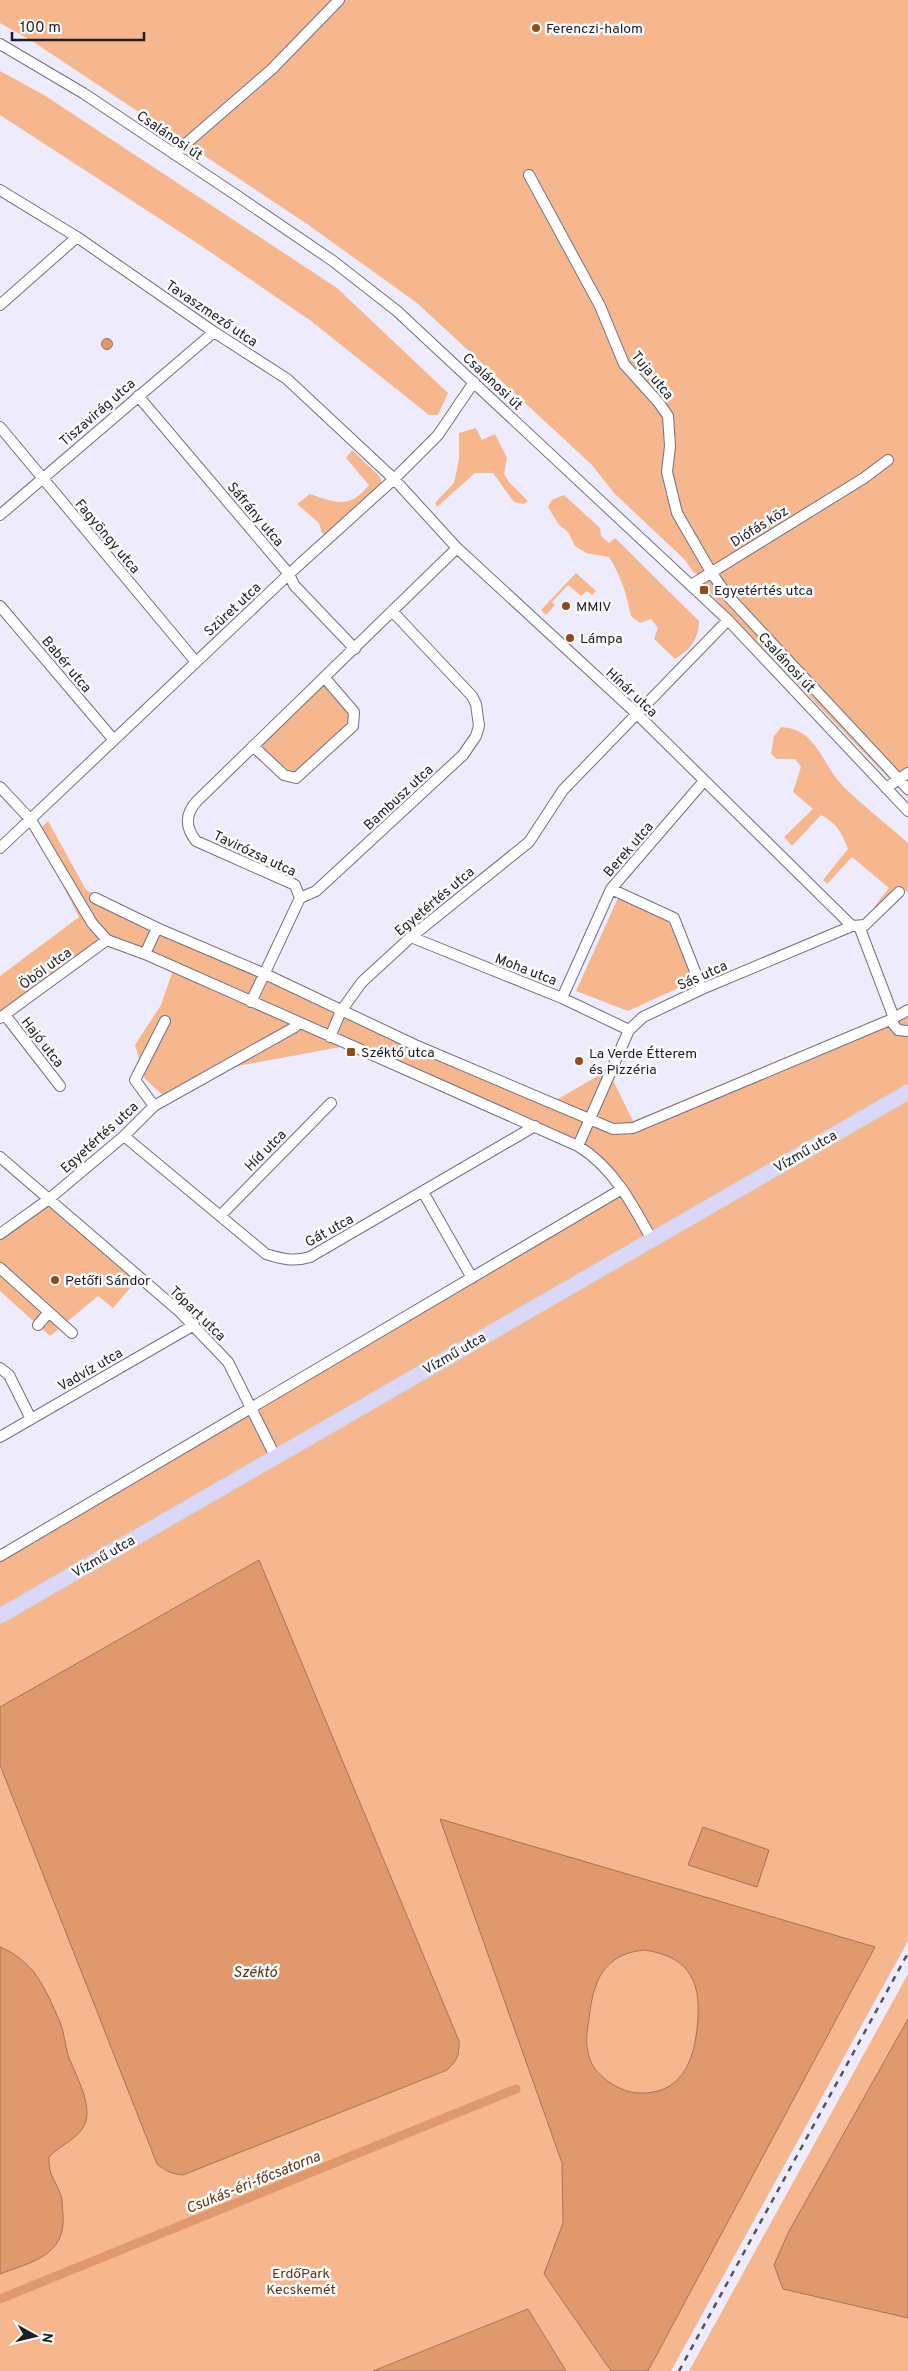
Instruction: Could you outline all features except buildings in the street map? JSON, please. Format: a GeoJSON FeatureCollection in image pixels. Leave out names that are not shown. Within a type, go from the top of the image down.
{"type":"FeatureCollection","features":[{"type":"Feature","properties":{"kind":"main road","name":"Vízmű utca"},"geometry":{"type":"LineString","coordinates":[[0,1616],[908,1092]]}},
{"type":"Feature","properties":{"kind":"street"},"geometry":{"type":"LineString","coordinates":[[174,154],[272,69],[339,0]]}},
{"type":"Feature","properties":{"kind":"street","name":"Csalánosi út"},"geometry":{"type":"LineString","coordinates":[[0,44],[83,93],[174,154],[333,261],[398,311],[728,620],[908,811]]}},
{"type":"Feature","properties":{"kind":"street","name":"Tuja utca"},"geometry":{"type":"LineString","coordinates":[[529,175],[587,280],[624,364],[668,416],[668,480],[677,513],[710,572],[727,595],[908,789]]}},
{"type":"Feature","properties":{"kind":"street","name":"Tavaszmező utca"},"geometry":{"type":"LineString","coordinates":[[0,190],[77,236],[214,332],[287,379],[394,479]]}},
{"type":"Feature","properties":{"kind":"street"},"geometry":{"type":"LineString","coordinates":[[0,306],[77,236]]}},
{"type":"Feature","properties":{"kind":"street","name":"Tiszavirág utca"},"geometry":{"type":"LineString","coordinates":[[0,514],[214,332]]}},
{"type":"Feature","properties":{"kind":"street","name":"Szüret utca"},"geometry":{"type":"LineString","coordinates":[[0,848],[289,574],[394,479],[438,435],[474,382]]}},
{"type":"Feature","properties":{"kind":"street","name":"Sáfrány utca"},"geometry":{"type":"LineString","coordinates":[[138,396],[289,574],[294,585],[355,649]]}},
{"type":"Feature","properties":{"kind":"street","name":"Fagyöngy utca"},"geometry":{"type":"LineString","coordinates":[[0,427],[196,662]]}},
{"type":"Feature","properties":{"kind":"street","name":"Diófás köz"},"geometry":{"type":"LineString","coordinates":[[690,585],[864,478],[888,460]]}},
{"type":"Feature","properties":{"kind":"street","name":"Hínár utca"},"geometry":{"type":"LineString","coordinates":[[394,479],[457,548],[636,714],[856,926]]}},
{"type":"Feature","properties":{"kind":"street","name":"Tavirózsa utca"},"geometry":{"type":"LineString","coordinates":[[300,898],[295,885],[196,841],[189,830],[188,816],[193,805],[457,548]]}},
{"type":"Feature","properties":{"kind":"street","name":"Babér utca"},"geometry":{"type":"LineString","coordinates":[[0,606],[113,739]]}},
{"type":"Feature","properties":{"kind":"street","name":"Bambusz utca"},"geometry":{"type":"LineString","coordinates":[[300,898],[316,891],[463,755],[476,736],[479,726],[478,714],[472,696],[392,611]]}},
{"type":"Feature","properties":{"kind":"street","name":"Egyetértés utca"},"geometry":{"type":"LineString","coordinates":[[330,1037],[341,1011],[362,982],[411,937],[529,842],[563,790],[728,620]]}},
{"type":"Feature","properties":{"kind":"street"},"geometry":{"type":"LineString","coordinates":[[253,746],[284,776],[293,778],[300,776],[353,726],[354,712],[324,677]]}},
{"type":"Feature","properties":{"kind":"street"},"geometry":{"type":"LineString","coordinates":[[886,788],[908,773]]}},
{"type":"Feature","properties":{"kind":"street","name":"Berek utca"},"geometry":{"type":"LineString","coordinates":[[562,998],[611,889],[704,781]]}},
{"type":"Feature","properties":{"kind":"street"},"geometry":{"type":"LineString","coordinates":[[0,788],[31,820],[92,923],[107,940],[145,954],[578,1146],[598,1160],[622,1189],[652,1240]]}},
{"type":"Feature","properties":{"kind":"street"},"geometry":{"type":"LineString","coordinates":[[611,889],[674,918],[702,989]]}},
{"type":"Feature","properties":{"kind":"street","name":"Sás utca"},"geometry":{"type":"LineString","coordinates":[[578,1146],[629,1030],[643,1017],[702,989],[856,926],[865,925],[899,892]]}},
{"type":"Feature","properties":{"kind":"street"},"geometry":{"type":"LineString","coordinates":[[95,898],[157,928],[265,974],[423,1049],[613,1129],[628,1130],[907,1011]]}},
{"type":"Feature","properties":{"kind":"street"},"geometry":{"type":"LineString","coordinates":[[251,1002],[300,898]]}},
{"type":"Feature","properties":{"kind":"street"},"geometry":{"type":"LineString","coordinates":[[856,926],[892,1019],[898,1030],[908,1031]]}},
{"type":"Feature","properties":{"kind":"street"},"geometry":{"type":"LineString","coordinates":[[145,954],[157,928]]}},
{"type":"Feature","properties":{"kind":"street","name":"Moha utca"},"geometry":{"type":"LineString","coordinates":[[411,937],[562,998],[629,1030]]}},
{"type":"Feature","properties":{"kind":"street","name":"Öböl utca"},"geometry":{"type":"LineString","coordinates":[[2,1017],[107,940]]}},
{"type":"Feature","properties":{"kind":"street","name":"Hajó utca"},"geometry":{"type":"LineString","coordinates":[[2,1017],[60,1086]]}},
{"type":"Feature","properties":{"kind":"street"},"geometry":{"type":"LineString","coordinates":[[154,1106],[135,1080],[165,1021]]}},
{"type":"Feature","properties":{"kind":"street","name":"Egyetértés utca"},"geometry":{"type":"LineString","coordinates":[[0,1234],[48,1199],[124,1136],[154,1106],[295,1027],[298,1022]]}},
{"type":"Feature","properties":{"kind":"street","name":"Híd utca"},"geometry":{"type":"LineString","coordinates":[[220,1216],[331,1104]]}},
{"type":"Feature","properties":{"kind":"street","name":"Gát utca"},"geometry":{"type":"LineString","coordinates":[[124,1136],[266,1254],[285,1260],[300,1260],[310,1257],[535,1126]]}},
{"type":"Feature","properties":{"kind":"street","name":"Tópart utca"},"geometry":{"type":"LineString","coordinates":[[0,1157],[194,1325],[228,1362],[275,1456]]}},
{"type":"Feature","properties":{"kind":"street"},"geometry":{"type":"LineString","coordinates":[[0,1556],[251,1406],[622,1189]]}},
{"type":"Feature","properties":{"kind":"street"},"geometry":{"type":"LineString","coordinates":[[423,1192],[472,1278]]}},
{"type":"Feature","properties":{"kind":"street"},"geometry":{"type":"LineString","coordinates":[[0,1268],[72,1333]]}},
{"type":"Feature","properties":{"kind":"street"},"geometry":{"type":"LineString","coordinates":[[38,1325],[50,1312]]}},
{"type":"Feature","properties":{"kind":"street","name":"Vadvíz utca"},"geometry":{"type":"LineString","coordinates":[[0,1437],[194,1325]]}},
{"type":"Feature","properties":{"kind":"street"},"geometry":{"type":"LineString","coordinates":[[0,1368],[8,1375],[31,1419]]}},
{"type":"Feature","properties":{"kind":"green space"},"geometry":{"type":"Polygon","coordinates":[[[0,0],[908,0],[908,798],[716,600],[685,560],[614,493],[592,465],[417,303],[307,224],[32,41],[0,23],[0,0]]]}},
{"type":"Feature","properties":{"kind":"green space"},"geometry":{"type":"Polygon","coordinates":[[[0,71],[44,95],[337,288],[448,393],[438,415],[429,415],[311,321],[203,247],[0,115],[0,71]]]}},
{"type":"Feature","properties":{"kind":"green space"},"geometry":{"type":"Polygon","coordinates":[[[476,428],[482,440],[495,434],[507,458],[504,474],[509,482],[528,501],[524,504],[514,502],[493,473],[475,473],[437,507],[435,503],[454,483],[459,459],[459,433],[476,428]]]}},
{"type":"Feature","properties":{"kind":"green space"},"geometry":{"type":"Polygon","coordinates":[[[352,450],[380,477],[382,484],[328,535],[322,533],[319,523],[297,504],[310,494],[342,502],[349,501],[362,493],[369,485],[346,458],[352,450]]]}},
{"type":"Feature","properties":{"kind":"green space"},"geometry":{"type":"Polygon","coordinates":[[[564,495],[600,528],[601,536],[609,543],[615,538],[699,621],[699,627],[693,643],[680,656],[675,659],[654,639],[658,628],[651,619],[640,623],[631,616],[623,585],[609,557],[586,553],[575,546],[568,532],[559,525],[548,507],[552,500],[564,495]]]}},
{"type":"Feature","properties":{"kind":"green space"},"geometry":{"type":"Polygon","coordinates":[[[576,573],[596,591],[592,595],[587,591],[581,596],[568,585],[552,602],[555,605],[546,615],[541,610],[576,573]]]}},
{"type":"Feature","properties":{"kind":"green space"},"geometry":{"type":"Polygon","coordinates":[[[326,685],[350,712],[350,722],[297,773],[286,769],[262,747],[265,741],[317,690],[326,685]]]}},
{"type":"Feature","properties":{"kind":"green space"},"geometry":{"type":"Polygon","coordinates":[[[781,727],[795,730],[806,736],[843,786],[908,843],[908,892],[900,888],[877,911],[874,907],[889,888],[852,857],[827,884],[823,880],[848,849],[838,829],[831,821],[821,815],[792,846],[784,837],[813,809],[793,792],[801,767],[795,759],[777,759],[771,754],[774,736],[781,727]]]}},
{"type":"Feature","properties":{"kind":"green space","name":"ErdőPark Kecskemét"},"geometry":{"type":"Polygon","coordinates":[[[48,821],[86,890],[553,1102],[608,1070],[633,1121],[908,1006],[908,1941],[671,2371],[648,2371],[874,1948],[441,1820],[562,2163],[563,2223],[544,2274],[611,2371],[566,2371],[528,2309],[373,2371],[0,2371],[0,1765],[157,2164],[164,2170],[183,2174],[447,2070],[460,2051],[459,2041],[259,1560],[0,1707],[0,1555],[217,1434],[622,1194],[598,1165],[579,1150],[346,1046],[232,1067],[167,1099],[145,1079],[135,1045],[161,1005],[173,970],[107,946],[0,1023],[0,976],[79,917],[36,833],[48,821]]]}},
{"type":"Feature","properties":{"kind":"green space"},"geometry":{"type":"Polygon","coordinates":[[[618,898],[669,922],[694,981],[628,1011],[576,991],[618,898]]]}},
{"type":"Feature","properties":{"kind":"green space"},"geometry":{"type":"Polygon","coordinates":[[[48,1205],[137,1280],[113,1308],[98,1296],[50,1336],[0,1291],[0,1240],[48,1205]]]}},
{"type":"Feature","properties":{"kind":"green space"},"geometry":{"type":"Polygon","coordinates":[[[644,1950],[674,1959],[684,1966],[691,1976],[695,1987],[698,1999],[698,2013],[692,2054],[681,2075],[674,2083],[664,2089],[638,2093],[615,2086],[601,2076],[591,2063],[587,2037],[591,2005],[597,1982],[603,1972],[619,1957],[644,1950]]]}},
{"type":"Feature","properties":{"kind":"green space"},"geometry":{"type":"Polygon","coordinates":[[[908,1974],[908,2019],[788,2233],[783,2289],[908,2318],[908,2371],[689,2371],[908,1974]]]}},
{"type":"Feature","properties":{"kind":"water"},"geometry":{"type":"Polygon","coordinates":[[[107,338],[113,344],[107,350],[101,344],[107,338]]]}},
{"type":"Feature","properties":{"kind":"water","name":"Széktó"},"geometry":{"type":"Polygon","coordinates":[[[259,1560],[459,2041],[459,2050],[453,2064],[447,2070],[179,2175],[163,2169],[157,2164],[0,1765],[0,1707],[259,1560]]]}},
{"type":"Feature","properties":{"kind":"water"},"geometry":{"type":"Polygon","coordinates":[[[440,1819],[875,1947],[648,2371],[611,2371],[544,2274],[563,2223],[562,2163],[440,1819]],[[644,1950],[619,1957],[610,1964],[597,1982],[591,2006],[587,2046],[591,2063],[601,2076],[615,2086],[631,2092],[652,2092],[664,2089],[674,2083],[687,2066],[695,2042],[698,1999],[691,1976],[684,1966],[674,1959],[644,1950]]]}},
{"type":"Feature","properties":{"kind":"water"},"geometry":{"type":"Polygon","coordinates":[[[703,1827],[769,1850],[757,1887],[688,1865],[703,1827]]]}},
{"type":"Feature","properties":{"kind":"water"},"geometry":{"type":"Polygon","coordinates":[[[0,1947],[14,1954],[26,1964],[45,1989],[61,2026],[68,2055],[84,2096],[87,2113],[86,2121],[80,2132],[49,2157],[51,2173],[62,2200],[62,2229],[59,2240],[53,2249],[34,2261],[0,2274],[0,1947]]]}},
{"type":"Feature","properties":{"kind":"water"},"geometry":{"type":"Polygon","coordinates":[[[908,2019],[908,2318],[783,2289],[774,2265],[788,2233],[908,2019]]]}},
{"type":"Feature","properties":{"kind":"water"},"geometry":{"type":"Polygon","coordinates":[[[528,2309],[566,2371],[373,2371],[528,2309]]]}},
{"type":"Feature","properties":{"kind":"waterway","name":"Csukás-éri-főcsatorna"},"geometry":{"type":"LineString","coordinates":[[0,2299],[516,2089]]}},
{"type":"Feature","properties":{"kind":"railway"},"geometry":{"type":"LineString","coordinates":[[679,2371],[908,1953]]}},
{"type":"Feature","properties":{"kind":"place","name":"Ferenczi-halom"},"geometry":{"type":"Point","coordinates":[536,28]}},
{"type":"Feature","properties":{"kind":"place","name":"Egyetértés utca"},"geometry":{"type":"Point","coordinates":[704,590]}},
{"type":"Feature","properties":{"kind":"place","name":"MMIV"},"geometry":{"type":"Point","coordinates":[566,606]}},
{"type":"Feature","properties":{"kind":"place","name":"Lámpa"},"geometry":{"type":"Point","coordinates":[570,638]}},
{"type":"Feature","properties":{"kind":"place","name":"Széktó utca"},"geometry":{"type":"Point","coordinates":[351,1052]}},
{"type":"Feature","properties":{"kind":"place","name":"La Verde Étterem és Pizzéria"},"geometry":{"type":"Point","coordinates":[579,1061]}},
{"type":"Feature","properties":{"kind":"place","name":"Petőfi Sándor"},"geometry":{"type":"Point","coordinates":[55,1280]}}]}
